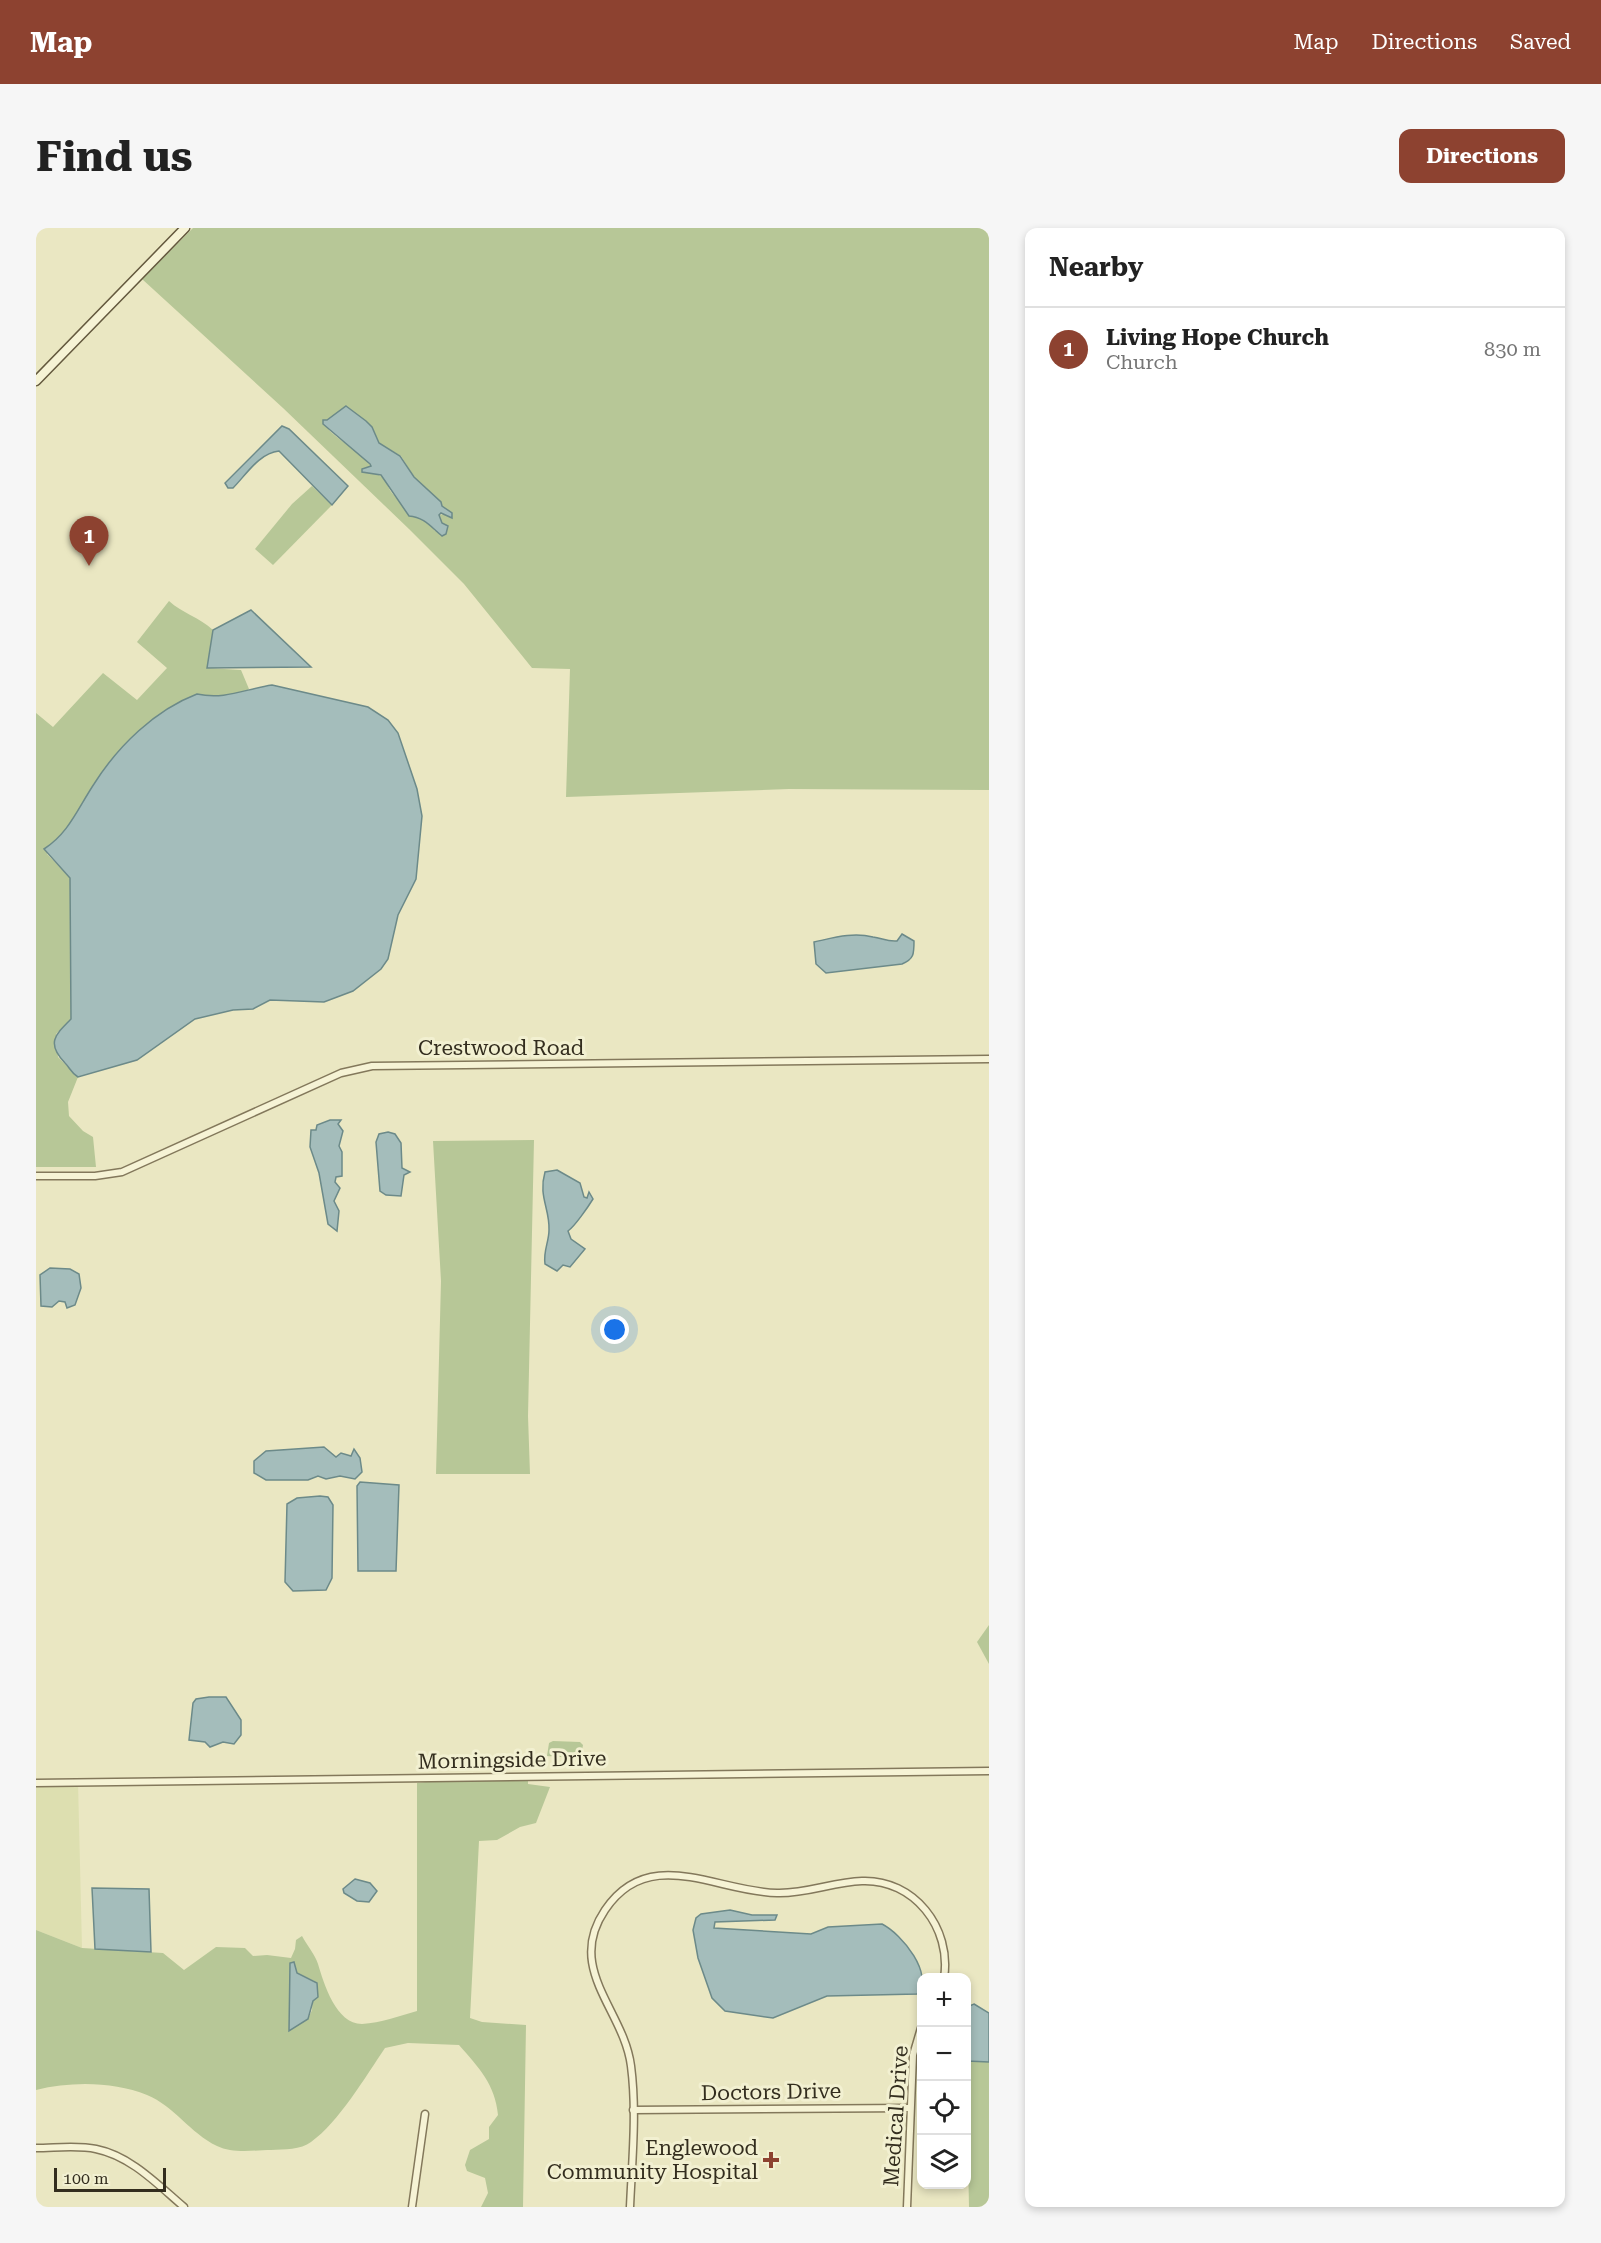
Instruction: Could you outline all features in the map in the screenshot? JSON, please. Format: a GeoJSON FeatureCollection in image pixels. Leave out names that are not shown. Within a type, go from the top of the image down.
{"type":"FeatureCollection","features":[{"type":"Feature","properties":{"kind":"main road"},"geometry":{"type":"LineString","coordinates":[[36,381],[185,228]]}},
{"type":"Feature","properties":{"kind":"street","name":"Crestwood Road"},"geometry":{"type":"LineString","coordinates":[[36,1176],[95,1176],[122,1172],[341,1073],[372,1065],[989,1059]]}},
{"type":"Feature","properties":{"kind":"street","name":"Morningside Drive"},"geometry":{"type":"LineString","coordinates":[[36,1783],[989,1771]]}},
{"type":"Feature","properties":{"kind":"street"},"geometry":{"type":"LineString","coordinates":[[630,2207],[633,2110],[629,2056],[620,2028],[594,1979],[591,1949],[596,1927],[606,1908],[620,1893],[638,1881],[660,1875],[680,1874],[748,1891],[785,1893],[861,1881],[886,1884],[909,1895],[931,1917],[944,1946],[944,1973]]}},
{"type":"Feature","properties":{"kind":"street","name":"Medical Drive"},"geometry":{"type":"LineString","coordinates":[[907,2207],[913,2055],[917,2042]]}},
{"type":"Feature","properties":{"kind":"street","name":"Doctors Drive"},"geometry":{"type":"LineString","coordinates":[[633,2110],[910,2108]]}},
{"type":"Feature","properties":{"kind":"street"},"geometry":{"type":"LineString","coordinates":[[412,2207],[425,2114]]}},
{"type":"Feature","properties":{"kind":"street"},"geometry":{"type":"LineString","coordinates":[[36,2148],[94,2148],[109,2152],[140,2170],[184,2207]]}},
{"type":"Feature","properties":{"kind":"green space"},"geometry":{"type":"Polygon","coordinates":[[[193,228],[989,228],[989,790],[789,789],[566,797],[570,669],[532,668],[464,584],[409,529],[283,408],[142,279],[193,228]],[[323,420],[333,434],[364,458],[374,474],[383,478],[397,498],[435,531],[442,523],[439,515],[452,513],[414,477],[401,456],[379,443],[374,431],[323,420]]]}},
{"type":"Feature","properties":{"kind":"green space"},"geometry":{"type":"Polygon","coordinates":[[[312,486],[332,505],[273,565],[255,549],[292,504],[312,486]]]}},
{"type":"Feature","properties":{"kind":"green space"},"geometry":{"type":"Polygon","coordinates":[[[169,601],[213,630],[207,668],[241,670],[249,689],[231,696],[217,697],[197,694],[95,782],[67,829],[50,845],[47,854],[70,878],[71,1019],[56,1034],[58,1057],[78,1077],[68,1102],[69,1116],[83,1131],[93,1137],[96,1167],[36,1167],[36,713],[53,727],[103,673],[137,700],[167,668],[137,642],[169,601]]]}},
{"type":"Feature","properties":{"kind":"green space"},"geometry":{"type":"Polygon","coordinates":[[[534,1140],[528,1416],[530,1474],[436,1474],[441,1281],[433,1141],[534,1140]]]}},
{"type":"Feature","properties":{"kind":"green space"},"geometry":{"type":"Polygon","coordinates":[[[989,1625],[989,1664],[977,1642],[989,1625]]]}},
{"type":"Feature","properties":{"kind":"green space"},"geometry":{"type":"Polygon","coordinates":[[[553,1741],[580,1742],[583,1745],[581,1755],[575,1758],[547,1756],[549,1743],[553,1741]]]}},
{"type":"Feature","properties":{"kind":"green space"},"geometry":{"type":"Polygon","coordinates":[[[443,1780],[528,1781],[528,1784],[550,1787],[536,1823],[520,1827],[497,1840],[479,1841],[470,2018],[482,2022],[526,2025],[523,2207],[481,2207],[488,2193],[485,2178],[467,2171],[465,2165],[470,2150],[489,2139],[489,2127],[498,2115],[490,2085],[459,2045],[408,2043],[385,2048],[351,2098],[321,2134],[311,2142],[292,2149],[244,2151],[217,2146],[207,2141],[157,2100],[121,2087],[79,2084],[36,2090],[36,1930],[82,1948],[163,1953],[184,1970],[216,1947],[245,1948],[253,1956],[291,1958],[296,1940],[302,1936],[317,1961],[332,2002],[345,2017],[362,2024],[383,2021],[417,2011],[417,1783],[443,1780]],[[297,1973],[290,1989],[289,2030],[308,2019],[312,2010],[314,1981],[297,1973]]]}},
{"type":"Feature","properties":{"kind":"green space"},"geometry":{"type":"Polygon","coordinates":[[[78,1782],[82,1948],[36,1930],[36,1783],[78,1782]]]}},
{"type":"Feature","properties":{"kind":"green space"},"geometry":{"type":"Polygon","coordinates":[[[971,2061],[989,2062],[989,2207],[969,2207],[971,2061]]]}},
{"type":"Feature","properties":{"kind":"water"},"geometry":{"type":"Polygon","coordinates":[[[346,406],[372,427],[379,443],[400,456],[414,477],[452,513],[452,518],[441,513],[439,515],[442,523],[448,526],[446,534],[442,536],[423,520],[409,516],[381,475],[362,472],[362,469],[371,466],[370,464],[323,424],[323,420],[327,420],[346,406]]]}},
{"type":"Feature","properties":{"kind":"water"},"geometry":{"type":"Polygon","coordinates":[[[282,426],[289,429],[348,486],[332,505],[279,451],[259,460],[233,488],[228,488],[225,483],[282,426]]]}},
{"type":"Feature","properties":{"kind":"water"},"geometry":{"type":"Polygon","coordinates":[[[251,610],[311,667],[207,668],[213,630],[251,610]]]}},
{"type":"Feature","properties":{"kind":"water"},"geometry":{"type":"Polygon","coordinates":[[[272,685],[368,707],[388,720],[398,733],[417,789],[422,816],[416,879],[398,915],[388,959],[381,969],[353,991],[324,1002],[270,1000],[253,1009],[233,1010],[195,1019],[137,1060],[78,1077],[59,1056],[54,1045],[57,1035],[71,1019],[70,878],[44,849],[67,828],[114,756],[152,719],[197,694],[226,695],[272,685]]]}},
{"type":"Feature","properties":{"kind":"water"},"geometry":{"type":"Polygon","coordinates":[[[902,934],[914,941],[914,949],[909,960],[902,964],[826,973],[816,964],[814,942],[858,935],[897,941],[902,934]]]}},
{"type":"Feature","properties":{"kind":"water"},"geometry":{"type":"Polygon","coordinates":[[[330,1120],[341,1120],[338,1124],[343,1131],[339,1146],[342,1152],[342,1176],[336,1177],[335,1182],[340,1188],[334,1201],[339,1211],[337,1231],[328,1224],[319,1173],[310,1147],[311,1130],[316,1130],[317,1125],[330,1120]]]}},
{"type":"Feature","properties":{"kind":"water"},"geometry":{"type":"Polygon","coordinates":[[[388,1132],[395,1134],[401,1143],[402,1168],[410,1172],[404,1175],[401,1196],[386,1195],[380,1191],[376,1142],[379,1134],[388,1132]]]}},
{"type":"Feature","properties":{"kind":"water"},"geometry":{"type":"Polygon","coordinates":[[[557,1170],[580,1183],[584,1197],[587,1198],[589,1192],[593,1199],[568,1231],[571,1239],[585,1249],[570,1267],[563,1265],[557,1271],[545,1264],[549,1222],[543,1195],[543,1181],[545,1172],[557,1170]]]}},
{"type":"Feature","properties":{"kind":"water"},"geometry":{"type":"Polygon","coordinates":[[[50,1268],[70,1269],[79,1274],[81,1288],[75,1305],[67,1308],[65,1302],[59,1301],[52,1307],[41,1306],[40,1275],[50,1268]]]}},
{"type":"Feature","properties":{"kind":"water"},"geometry":{"type":"Polygon","coordinates":[[[324,1447],[336,1457],[341,1453],[351,1456],[354,1449],[360,1458],[362,1472],[355,1479],[340,1476],[326,1479],[318,1476],[308,1480],[266,1480],[254,1473],[254,1461],[266,1451],[324,1447]]]}},
{"type":"Feature","properties":{"kind":"water"},"geometry":{"type":"Polygon","coordinates":[[[360,1482],[399,1485],[396,1571],[358,1571],[357,1486],[360,1482]]]}},
{"type":"Feature","properties":{"kind":"water"},"geometry":{"type":"Polygon","coordinates":[[[328,1497],[333,1505],[332,1578],[326,1590],[293,1591],[285,1582],[287,1504],[297,1498],[328,1497]]]}},
{"type":"Feature","properties":{"kind":"water"},"geometry":{"type":"Polygon","coordinates":[[[226,1697],[241,1720],[241,1735],[234,1744],[223,1742],[210,1747],[205,1742],[189,1740],[193,1703],[196,1699],[226,1697]]]}},
{"type":"Feature","properties":{"kind":"water"},"geometry":{"type":"Polygon","coordinates":[[[355,1879],[370,1883],[377,1891],[369,1902],[357,1901],[344,1893],[343,1889],[355,1879]]]}},
{"type":"Feature","properties":{"kind":"water"},"geometry":{"type":"Polygon","coordinates":[[[92,1888],[149,1889],[151,1952],[95,1949],[92,1888]]]}},
{"type":"Feature","properties":{"kind":"water"},"geometry":{"type":"Polygon","coordinates":[[[730,1910],[752,1915],[777,1915],[775,1920],[715,1922],[714,1928],[811,1934],[828,1927],[882,1924],[907,1946],[919,1966],[921,1973],[917,1973],[917,1994],[827,1996],[773,2018],[725,2011],[712,1998],[698,1958],[693,1930],[696,1918],[701,1914],[730,1910]]]}},
{"type":"Feature","properties":{"kind":"water"},"geometry":{"type":"Polygon","coordinates":[[[294,1962],[297,1973],[317,1983],[318,1997],[313,2001],[308,2019],[289,2031],[290,1963],[294,1962]]]}},
{"type":"Feature","properties":{"kind":"water"},"geometry":{"type":"Polygon","coordinates":[[[974,2004],[989,2013],[989,2062],[971,2061],[971,2005],[974,2004]]]}},
{"type":"Feature","properties":{"kind":"place","name":"Living Hope Church"},"geometry":{"type":"Point","coordinates":[89,566]}},
{"type":"Feature","properties":{"kind":"place","name":"Englewood Community Hospital"},"geometry":{"type":"Point","coordinates":[771,2160]}}]}
